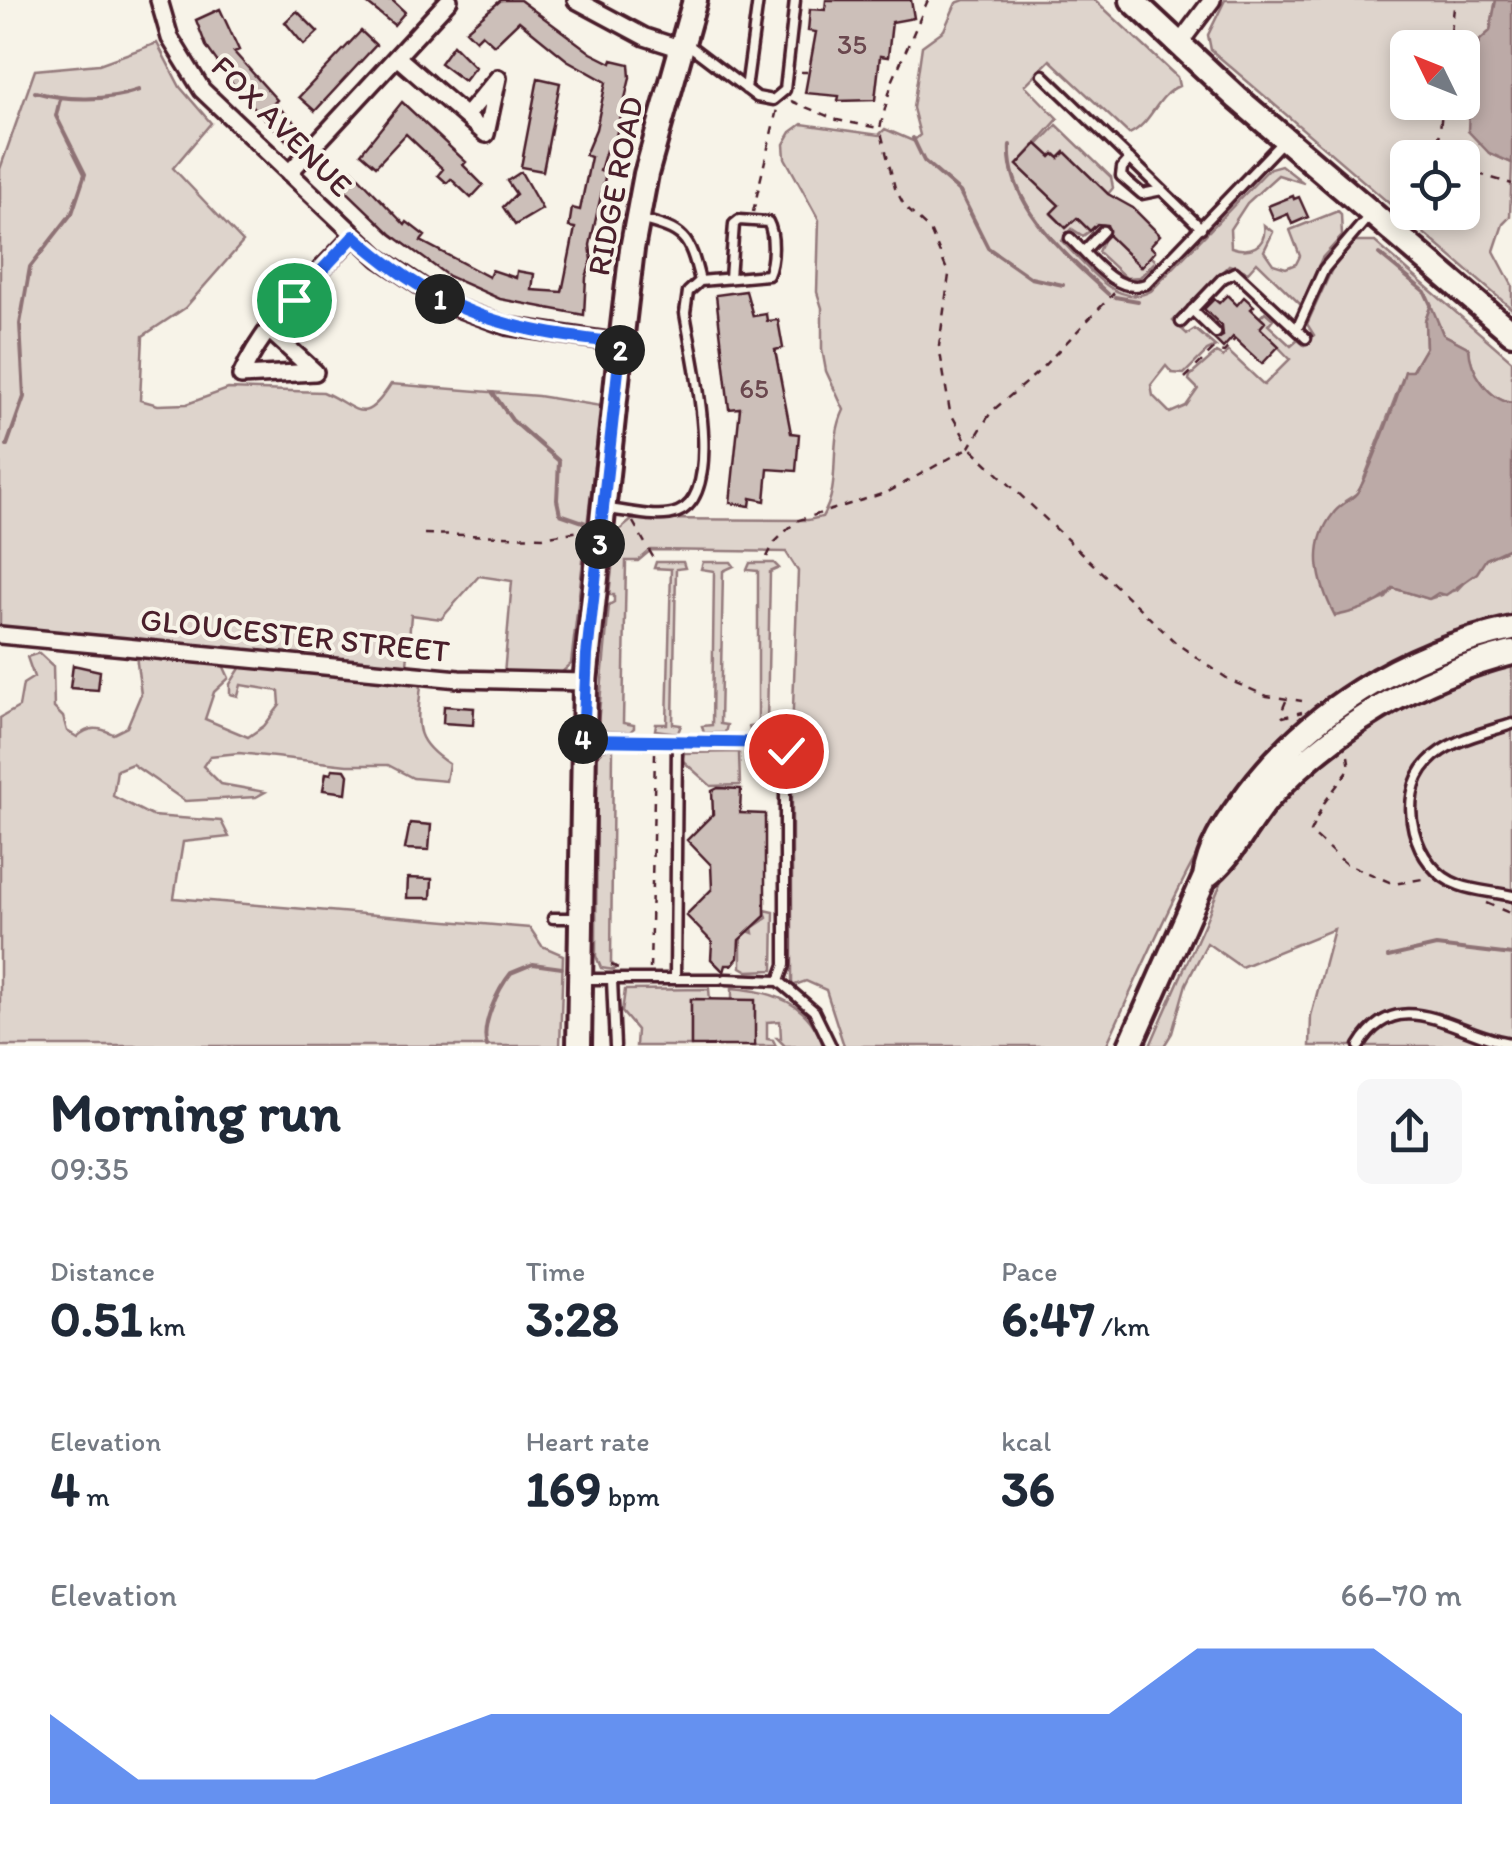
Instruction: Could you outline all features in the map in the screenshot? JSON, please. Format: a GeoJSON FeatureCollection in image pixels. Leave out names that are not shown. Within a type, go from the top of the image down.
{"type":"FeatureCollection","features":[{"type":"Feature","properties":{"kind":"street","name":"FOX AVENUE"},"geometry":{"type":"LineString","coordinates":[[160,0],[170,38],[194,80],[354,236],[407,279],[449,304],[520,329],[621,343]]}},
{"type":"Feature","properties":{"kind":"street"},"geometry":{"type":"LineString","coordinates":[[576,0],[632,30],[681,44]]}},
{"type":"Feature","properties":{"kind":"street","name":"RIDGE ROAD"},"geometry":{"type":"LineString","coordinates":[[578,1046],[585,682],[621,343],[638,219],[695,0]]}},
{"type":"Feature","properties":{"kind":"street"},"geometry":{"type":"LineString","coordinates":[[1132,0],[1285,139],[1512,333]]}},
{"type":"Feature","properties":{"kind":"street"},"geometry":{"type":"LineString","coordinates":[[1179,44],[1212,0]]}},
{"type":"Feature","properties":{"kind":"street"},"geometry":{"type":"LineString","coordinates":[[290,173],[444,2]]}},
{"type":"Feature","properties":{"kind":"street"},"geometry":{"type":"LineString","coordinates":[[397,56],[466,116]]}},
{"type":"Feature","properties":{"kind":"street"},"geometry":{"type":"LineString","coordinates":[[269,330],[315,372],[241,376],[251,353],[269,330],[354,236]]}},
{"type":"Feature","properties":{"kind":"street"},"geometry":{"type":"LineString","coordinates":[[1130,1046],[1206,878],[1208,857],[1242,801],[1277,758],[1323,716],[1407,664],[1440,650],[1512,630]]}},
{"type":"Feature","properties":{"kind":"street","name":"GLOUCESTER STREET"},"geometry":{"type":"LineString","coordinates":[[0,634],[459,679],[585,682]]}},
{"type":"Feature","properties":{"kind":"street"},"geometry":{"type":"LineString","coordinates":[[1206,878],[1221,866],[1269,798],[1327,746],[1421,684],[1512,653]]}},
{"type":"Feature","properties":{"kind":"lane"},"geometry":{"type":"LineString","coordinates":[[746,89],[758,0]]}},
{"type":"Feature","properties":{"kind":"lane"},"geometry":{"type":"LineString","coordinates":[[681,44],[746,89],[767,100],[777,98],[784,90],[795,0]]}},
{"type":"Feature","properties":{"kind":"lane"},"geometry":{"type":"LineString","coordinates":[[1044,76],[1201,228]]}},
{"type":"Feature","properties":{"kind":"lane"},"geometry":{"type":"LineString","coordinates":[[1070,238],[1122,285],[1136,288],[1146,284],[1285,139]]}},
{"type":"Feature","properties":{"kind":"lane"},"geometry":{"type":"LineString","coordinates":[[1130,159],[1121,176],[1142,194],[1162,190]]}},
{"type":"Feature","properties":{"kind":"lane"},"geometry":{"type":"LineString","coordinates":[[1297,329],[1324,269],[1372,214]]}},
{"type":"Feature","properties":{"kind":"lane"},"geometry":{"type":"LineString","coordinates":[[638,219],[672,228],[686,237],[700,281]]}},
{"type":"Feature","properties":{"kind":"lane"},"geometry":{"type":"LineString","coordinates":[[603,517],[676,513],[692,501],[697,491],[705,430],[685,313],[688,292],[700,281],[763,277],[771,272],[772,228],[768,222],[739,220],[731,230],[730,278]]}},
{"type":"Feature","properties":{"kind":"lane"},"geometry":{"type":"LineString","coordinates":[[1084,251],[1103,230]]}},
{"type":"Feature","properties":{"kind":"lane"},"geometry":{"type":"LineString","coordinates":[[1181,322],[1223,278],[1236,272],[1306,338]]}},
{"type":"Feature","properties":{"kind":"lane"},"geometry":{"type":"LineString","coordinates":[[1192,310],[1216,332]]}},
{"type":"Feature","properties":{"kind":"lane"},"geometry":{"type":"LineString","coordinates":[[1512,724],[1478,734],[1436,756],[1414,786],[1410,809],[1414,834],[1424,856],[1439,871],[1456,885],[1512,896]]}},
{"type":"Feature","properties":{"kind":"lane"},"geometry":{"type":"LineString","coordinates":[[583,740],[786,743],[784,965],[778,981]]}},
{"type":"Feature","properties":{"kind":"lane"},"geometry":{"type":"LineString","coordinates":[[676,979],[677,743]]}},
{"type":"Feature","properties":{"kind":"lane"},"geometry":{"type":"LineString","coordinates":[[553,918],[581,918]]}},
{"type":"Feature","properties":{"kind":"lane"},"geometry":{"type":"LineString","coordinates":[[579,979],[778,981],[814,1011],[831,1046]]}},
{"type":"Feature","properties":{"kind":"lane"},"geometry":{"type":"LineString","coordinates":[[612,980],[615,1046]]}},
{"type":"Feature","properties":{"kind":"lane"},"geometry":{"type":"LineString","coordinates":[[1359,1046],[1378,1024],[1412,1013],[1429,1014],[1482,1036],[1512,1043]]}},
{"type":"Feature","properties":{"kind":"path"},"geometry":{"type":"LineString","coordinates":[[928,0],[892,82],[880,128],[900,198],[930,230],[949,274],[939,346],[950,412],[970,447],[1176,643],[1232,680],[1288,700],[1302,701]]}},
{"type":"Feature","properties":{"kind":"path"},"geometry":{"type":"LineString","coordinates":[[1451,30],[1455,0]]}},
{"type":"Feature","properties":{"kind":"path"},"geometry":{"type":"LineString","coordinates":[[787,99],[808,111],[880,128]]}},
{"type":"Feature","properties":{"kind":"path"},"geometry":{"type":"LineString","coordinates":[[750,220],[777,108]]}},
{"type":"Feature","properties":{"kind":"path"},"geometry":{"type":"LineString","coordinates":[[1480,174],[1512,184]]}},
{"type":"Feature","properties":{"kind":"path"},"geometry":{"type":"LineString","coordinates":[[767,557],[796,520],[888,492],[970,447],[991,412],[1038,374],[1122,285]]}},
{"type":"Feature","properties":{"kind":"path"},"geometry":{"type":"LineString","coordinates":[[1186,378],[1214,350],[1224,352],[1235,340]]}},
{"type":"Feature","properties":{"kind":"path"},"geometry":{"type":"LineString","coordinates":[[424,534],[542,537],[603,517]]}},
{"type":"Feature","properties":{"kind":"path"},"geometry":{"type":"LineString","coordinates":[[632,520],[653,557]]}},
{"type":"Feature","properties":{"kind":"path"},"geometry":{"type":"LineString","coordinates":[[1288,700],[1281,713],[1284,717],[1314,712]]}},
{"type":"Feature","properties":{"kind":"path"},"geometry":{"type":"LineString","coordinates":[[650,971],[654,754],[662,751]]}},
{"type":"Feature","properties":{"kind":"path"},"geometry":{"type":"LineString","coordinates":[[1348,756],[1350,768],[1324,803],[1310,832],[1345,863],[1394,884],[1425,876],[1442,884]]}},
{"type":"Feature","properties":{"kind":"path"},"geometry":{"type":"LineString","coordinates":[[1477,899],[1512,914]]}},
{"type":"Feature","properties":{"kind":"path"},"geometry":{"type":"LineString","coordinates":[[650,964],[642,966],[662,971]]}},
{"type":"Feature","properties":{"kind":"shaded area"},"geometry":{"type":"Polygon","coordinates":[[[1095,0],[1177,77],[1179,86],[1129,134],[1050,60],[1025,85],[1058,119],[1017,165],[1059,205],[1051,214],[1066,228],[1077,218],[1090,231],[1083,236],[1072,229],[1062,241],[1113,289],[1138,295],[1151,291],[1270,168],[1281,165],[1304,183],[1278,175],[1247,203],[1230,229],[1231,247],[1244,249],[1260,244],[1264,225],[1273,232],[1264,251],[1273,264],[1286,268],[1296,264],[1300,256],[1290,230],[1338,211],[1341,214],[1342,236],[1322,258],[1301,305],[1257,262],[1248,272],[1229,265],[1173,321],[1187,334],[1195,329],[1216,347],[1184,374],[1172,373],[1166,366],[1151,385],[1153,396],[1170,413],[1186,406],[1198,389],[1190,376],[1216,353],[1223,357],[1228,351],[1264,385],[1290,359],[1260,328],[1265,322],[1260,317],[1265,312],[1273,319],[1268,325],[1291,346],[1298,340],[1304,345],[1314,335],[1307,324],[1332,269],[1354,242],[1375,242],[1512,361],[1512,403],[1488,390],[1477,375],[1469,348],[1443,334],[1430,307],[1425,321],[1426,347],[1412,371],[1405,372],[1359,492],[1345,501],[1363,607],[1386,598],[1393,588],[1429,599],[1457,590],[1486,559],[1512,547],[1512,617],[1424,646],[1353,682],[1296,724],[1250,773],[1211,830],[1176,894],[1106,1046],[844,1046],[826,990],[806,981],[792,986],[792,735],[798,571],[786,552],[651,550],[638,561],[626,561],[623,723],[634,728],[630,732],[605,731],[598,724],[609,605],[614,602],[614,595],[609,595],[616,533],[633,519],[822,517],[832,491],[836,437],[844,410],[826,371],[822,349],[822,308],[817,292],[819,220],[785,158],[784,144],[802,124],[879,135],[885,129],[913,141],[920,135],[913,108],[922,46],[944,30],[956,3],[1095,0]]]}},
{"type":"Feature","properties":{"kind":"shaded area"},"geometry":{"type":"Polygon","coordinates":[[[1225,0],[1496,0],[1490,31],[1489,153],[1512,163],[1510,217],[1503,224],[1494,251],[1512,285],[1512,309],[1420,230],[1480,230],[1480,140],[1390,140],[1390,204],[1211,50],[1208,35],[1225,0]]]}},
{"type":"Feature","properties":{"kind":"shaded area"},"geometry":{"type":"Polygon","coordinates":[[[1496,0],[1512,0],[1512,163],[1489,153],[1468,131],[1468,120],[1480,120],[1480,40],[1490,31],[1496,0]]]}},
{"type":"Feature","properties":{"kind":"shaded area"},"geometry":{"type":"Polygon","coordinates":[[[157,43],[180,87],[211,123],[173,168],[243,242],[185,308],[143,336],[140,400],[158,405],[187,404],[228,389],[323,392],[352,408],[366,410],[391,384],[538,396],[601,406],[571,664],[560,674],[504,675],[512,581],[479,576],[441,619],[411,615],[407,665],[0,626],[0,169],[35,70],[99,64],[157,43]]]}},
{"type":"Feature","properties":{"kind":"shaded area"},"geometry":{"type":"Polygon","coordinates":[[[1057,125],[1111,177],[1113,188],[1108,194],[1065,152],[1059,158],[1055,154],[1051,157],[1038,145],[1057,125]]]}},
{"type":"Feature","properties":{"kind":"shaded area"},"geometry":{"type":"Polygon","coordinates":[[[1106,233],[1141,267],[1151,256],[1156,261],[1140,277],[1126,278],[1098,252],[1106,233]]]}},
{"type":"Feature","properties":{"kind":"shaded area"},"geometry":{"type":"Polygon","coordinates":[[[1431,305],[1443,334],[1469,348],[1482,383],[1496,396],[1512,403],[1512,547],[1486,559],[1477,573],[1446,595],[1438,593],[1429,599],[1393,588],[1375,603],[1335,616],[1320,578],[1320,539],[1333,514],[1356,494],[1367,473],[1405,371],[1412,371],[1426,347],[1425,321],[1431,305]]]}},
{"type":"Feature","properties":{"kind":"shaded area"},"geometry":{"type":"Polygon","coordinates":[[[656,562],[683,562],[685,568],[676,569],[673,724],[681,725],[678,733],[655,730],[656,724],[667,724],[671,569],[654,568],[656,562]]]}},
{"type":"Feature","properties":{"kind":"shaded area"},"geometry":{"type":"Polygon","coordinates":[[[703,562],[731,562],[734,566],[723,571],[720,724],[727,725],[725,733],[704,733],[702,726],[712,725],[714,571],[701,569],[703,562]]]}},
{"type":"Feature","properties":{"kind":"shaded area"},"geometry":{"type":"Polygon","coordinates":[[[750,563],[774,563],[779,568],[770,572],[767,724],[774,725],[771,733],[750,731],[749,726],[758,725],[758,571],[747,570],[750,563]]]}},
{"type":"Feature","properties":{"kind":"shaded area"},"geometry":{"type":"Polygon","coordinates":[[[39,653],[53,666],[54,708],[63,717],[67,731],[77,737],[90,729],[113,734],[127,727],[141,694],[136,655],[215,661],[224,667],[229,678],[214,692],[205,719],[248,737],[264,726],[280,705],[279,691],[241,685],[238,696],[230,694],[230,684],[242,665],[421,685],[420,731],[428,747],[449,764],[446,781],[413,778],[388,765],[347,765],[239,753],[210,756],[203,766],[221,784],[265,792],[256,797],[185,801],[132,764],[117,770],[113,796],[152,816],[221,821],[229,837],[183,842],[174,898],[530,928],[542,946],[563,955],[560,1046],[0,1046],[0,718],[19,707],[23,684],[34,677],[27,657],[39,653]]]}},
{"type":"Feature","properties":{"kind":"shaded area"},"geometry":{"type":"Polygon","coordinates":[[[1512,666],[1512,1046],[1310,1046],[1311,1016],[1334,929],[1241,967],[1207,943],[1186,984],[1172,1033],[1164,1046],[1150,1046],[1227,871],[1286,796],[1353,738],[1390,714],[1429,694],[1512,666]]]}},
{"type":"Feature","properties":{"kind":"shaded area"},"geometry":{"type":"Polygon","coordinates":[[[613,748],[614,970],[601,968],[596,956],[597,758],[602,750],[613,748]]]}},
{"type":"Feature","properties":{"kind":"shaded area"},"geometry":{"type":"Polygon","coordinates":[[[739,752],[740,785],[711,786],[682,760],[684,753],[739,752]]]}},
{"type":"Feature","properties":{"kind":"shaded area"},"geometry":{"type":"Polygon","coordinates":[[[765,910],[774,912],[773,970],[748,971],[741,967],[741,938],[748,931],[753,933],[752,928],[767,918],[765,910]]]}},
{"type":"Feature","properties":{"kind":"shaded area"},"geometry":{"type":"Polygon","coordinates":[[[732,988],[762,992],[788,1002],[809,1019],[823,1046],[785,1046],[777,1038],[781,1038],[780,1021],[767,1022],[767,1039],[776,1046],[755,1046],[732,1000],[732,988]]]}},
{"type":"Feature","properties":{"kind":"shaded area"},"geometry":{"type":"Polygon","coordinates":[[[709,989],[710,1000],[691,1000],[691,1046],[636,1046],[637,1030],[622,1012],[625,990],[709,989]]]}},
{"type":"Feature","properties":{"kind":"building"},"geometry":{"type":"Polygon","coordinates":[[[363,0],[392,0],[405,12],[394,25],[363,0]]]}},
{"type":"Feature","properties":{"kind":"building"},"geometry":{"type":"Polygon","coordinates":[[[501,0],[520,0],[591,53],[611,63],[612,60],[629,64],[630,78],[612,152],[606,150],[600,171],[606,173],[590,245],[592,260],[586,277],[584,315],[500,299],[448,276],[391,234],[339,184],[352,170],[405,225],[407,222],[425,236],[421,241],[489,277],[492,270],[516,278],[517,271],[534,274],[532,290],[562,292],[575,228],[569,227],[572,208],[580,210],[591,157],[585,155],[596,129],[606,82],[567,60],[519,21],[494,45],[482,34],[476,40],[466,30],[501,0]]]}},
{"type":"Feature","properties":{"kind":"building"},"geometry":{"type":"Polygon","coordinates":[[[826,0],[911,0],[914,18],[892,22],[888,57],[880,56],[875,100],[838,101],[839,96],[805,93],[816,32],[808,31],[810,9],[825,10],[826,0]]]}},
{"type":"Feature","properties":{"kind":"building"},"geometry":{"type":"Polygon","coordinates":[[[220,9],[239,50],[234,52],[277,100],[274,103],[301,128],[288,142],[240,94],[206,46],[196,20],[220,9]]]}},
{"type":"Feature","properties":{"kind":"building"},"geometry":{"type":"Polygon","coordinates":[[[297,11],[318,32],[304,45],[285,22],[297,11]]]}},
{"type":"Feature","properties":{"kind":"building"},"geometry":{"type":"Polygon","coordinates":[[[361,31],[376,45],[315,111],[299,97],[361,31]]]}},
{"type":"Feature","properties":{"kind":"building"},"geometry":{"type":"Polygon","coordinates":[[[453,45],[475,67],[464,81],[440,63],[453,45]]]}},
{"type":"Feature","properties":{"kind":"building"},"geometry":{"type":"Polygon","coordinates":[[[538,78],[560,83],[543,171],[521,167],[538,78]]]}},
{"type":"Feature","properties":{"kind":"building"},"geometry":{"type":"Polygon","coordinates":[[[402,102],[466,162],[463,165],[483,185],[471,198],[451,179],[447,183],[438,175],[443,169],[406,134],[376,166],[361,153],[402,102]]]}},
{"type":"Feature","properties":{"kind":"building"},"geometry":{"type":"Polygon","coordinates":[[[1037,144],[1051,157],[1054,154],[1059,158],[1065,152],[1108,194],[1133,208],[1160,235],[1150,246],[1155,251],[1141,267],[1109,236],[1107,225],[1097,224],[1090,231],[1077,218],[1066,228],[1051,213],[1059,205],[1017,165],[1037,144]]]}},
{"type":"Feature","properties":{"kind":"building"},"geometry":{"type":"Polygon","coordinates":[[[521,172],[542,209],[515,225],[503,207],[516,194],[507,181],[521,172]]]}},
{"type":"Feature","properties":{"kind":"building"},"geometry":{"type":"Polygon","coordinates":[[[1299,197],[1308,217],[1292,224],[1288,214],[1274,220],[1268,206],[1299,197]]]}},
{"type":"Feature","properties":{"kind":"building"},"geometry":{"type":"Polygon","coordinates":[[[746,291],[753,316],[766,314],[767,321],[778,320],[783,348],[775,350],[791,433],[799,434],[796,471],[768,469],[765,501],[751,498],[750,506],[730,503],[740,408],[729,409],[716,295],[746,291]]]}},
{"type":"Feature","properties":{"kind":"building"},"geometry":{"type":"Polygon","coordinates":[[[1227,295],[1237,305],[1244,297],[1254,306],[1251,309],[1265,322],[1260,328],[1279,346],[1262,364],[1233,337],[1223,348],[1215,340],[1223,336],[1222,326],[1204,309],[1214,299],[1219,303],[1227,295]]]}},
{"type":"Feature","properties":{"kind":"building"},"geometry":{"type":"Polygon","coordinates":[[[73,665],[100,671],[98,690],[70,688],[73,665]]]}},
{"type":"Feature","properties":{"kind":"building"},"geometry":{"type":"Polygon","coordinates":[[[444,706],[474,708],[473,725],[443,723],[444,706]]]}},
{"type":"Feature","properties":{"kind":"building"},"geometry":{"type":"Polygon","coordinates":[[[332,769],[345,770],[348,775],[346,793],[323,790],[326,773],[331,774],[332,769]]]}},
{"type":"Feature","properties":{"kind":"building"},"geometry":{"type":"Polygon","coordinates":[[[741,789],[740,813],[765,814],[765,916],[739,940],[738,958],[732,965],[726,965],[724,972],[711,959],[712,942],[686,915],[712,889],[711,865],[687,840],[713,814],[712,791],[741,789]]]}},
{"type":"Feature","properties":{"kind":"building"},"geometry":{"type":"Polygon","coordinates":[[[410,823],[431,825],[429,850],[405,849],[410,823]]]}},
{"type":"Feature","properties":{"kind":"building"},"geometry":{"type":"Polygon","coordinates":[[[408,878],[432,879],[431,898],[407,898],[408,878]]]}},
{"type":"Feature","properties":{"kind":"building"},"geometry":{"type":"Polygon","coordinates":[[[691,999],[755,1000],[755,1046],[691,1046],[691,999]]]}},
{"type":"Feature","properties":{"kind":"waterway"},"geometry":{"type":"LineString","coordinates":[[35,92],[87,98],[139,90]]}},
{"type":"Feature","properties":{"kind":"waterway"},"geometry":{"type":"LineString","coordinates":[[7,445],[24,397],[20,324],[30,267],[72,213],[85,174],[56,116],[60,99]]}},
{"type":"Feature","properties":{"kind":"waterway"},"geometry":{"type":"LineString","coordinates":[[913,138],[924,161],[960,192],[988,248],[1031,278],[1063,285]]}},
{"type":"Feature","properties":{"kind":"waterway"},"geometry":{"type":"LineString","coordinates":[[1010,145],[1011,167],[1029,209],[1058,246],[1108,294]]}},
{"type":"Feature","properties":{"kind":"waterway"},"geometry":{"type":"LineString","coordinates":[[1379,254],[1425,292],[1431,305]]}},
{"type":"Feature","properties":{"kind":"waterway"},"geometry":{"type":"LineString","coordinates":[[1115,297],[1138,301]]}},
{"type":"Feature","properties":{"kind":"waterway"},"geometry":{"type":"LineString","coordinates":[[493,393],[512,420],[559,461],[560,514],[586,523]]}},
{"type":"Feature","properties":{"kind":"waterway"},"geometry":{"type":"LineString","coordinates":[[1388,957],[1436,946],[1512,955]]}},
{"type":"Feature","properties":{"kind":"waterway"},"geometry":{"type":"LineString","coordinates":[[487,1046],[488,1018],[511,973],[533,964],[562,968]]}},
{"type":"Feature","properties":{"kind":"route"},"geometry":{"type":"LineString","coordinates":[[294,300],[354,236],[421,289],[449,304],[506,326],[621,343],[587,655],[583,740],[786,743],[786,751]]}}]}
